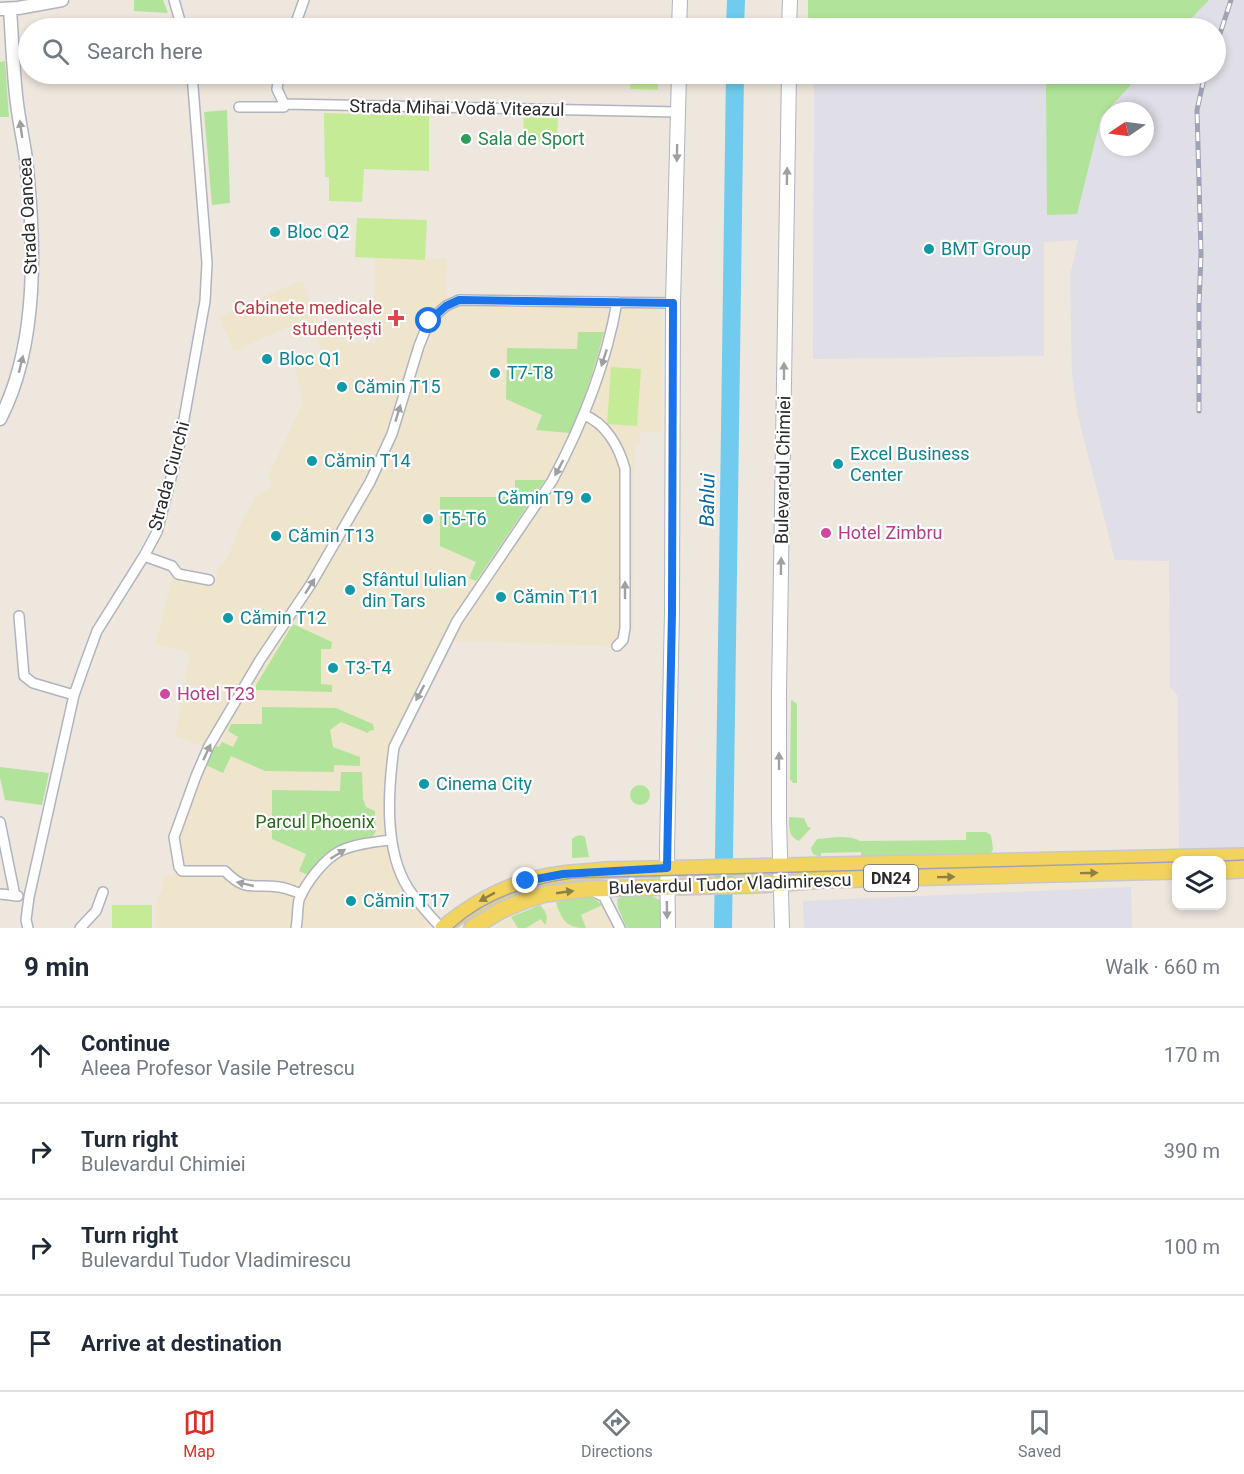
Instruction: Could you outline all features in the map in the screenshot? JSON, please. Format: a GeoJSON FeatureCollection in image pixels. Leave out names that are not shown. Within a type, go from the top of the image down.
{"type":"FeatureCollection","features":[{"type":"Feature","properties":{"kind":"main road"},"geometry":{"type":"LineString","coordinates":[[679,18],[680,0]]}},
{"type":"Feature","properties":{"kind":"main road"},"geometry":{"type":"LineString","coordinates":[[789,18],[790,0]]}},
{"type":"Feature","properties":{"kind":"main road"},"geometry":{"type":"LineString","coordinates":[[668,928],[673,303],[678,84]]}},
{"type":"Feature","properties":{"kind":"main road","name":"Bulevardul Chimiei"},"geometry":{"type":"LineString","coordinates":[[782,928],[779,692],[789,84]]}},
{"type":"Feature","properties":{"kind":"main road","name":"Bulevardul Tudor Vladimirescu"},"geometry":{"type":"LineString","coordinates":[[442,928],[494,893],[526,881],[563,874],[688,867],[1244,856]]}},
{"type":"Feature","properties":{"kind":"main road"},"geometry":{"type":"LineString","coordinates":[[1226,871],[1244,870]]}},
{"type":"Feature","properties":{"kind":"main road","name":"Bulevardul Tudor Vladimirescu"},"geometry":{"type":"LineString","coordinates":[[472,928],[502,910],[526,900],[546,894],[588,889],[1172,871]]}},
{"type":"Feature","properties":{"kind":"street"},"geometry":{"type":"LineString","coordinates":[[5,9],[62,0]]}},
{"type":"Feature","properties":{"kind":"street"},"geometry":{"type":"LineString","coordinates":[[174,0],[179,18]]}},
{"type":"Feature","properties":{"kind":"street"},"geometry":{"type":"LineString","coordinates":[[298,18],[304,0]]}},
{"type":"Feature","properties":{"kind":"street","name":"Strada Oancea"},"geometry":{"type":"LineString","coordinates":[[0,419],[12,396],[23,359],[31,281],[32,224],[26,157],[5,9]]}},
{"type":"Feature","properties":{"kind":"street","name":"Strada Ciurchi"},"geometry":{"type":"LineString","coordinates":[[28,928],[26,920],[29,897],[74,695],[97,631],[157,532],[177,457],[198,349],[205,301],[207,263],[193,84]]}},
{"type":"Feature","properties":{"kind":"street"},"geometry":{"type":"LineString","coordinates":[[278,84],[277,89],[284,104]]}},
{"type":"Feature","properties":{"kind":"street","name":"Strada Mihai Vodă Viteazul"},"geometry":{"type":"LineString","coordinates":[[239,106],[284,107],[284,104],[678,111]]}},
{"type":"Feature","properties":{"kind":"street"},"geometry":{"type":"LineString","coordinates":[[302,894],[279,887],[236,883],[225,871],[182,871],[179,867],[174,837],[196,776],[219,729],[266,651],[311,584],[370,482],[392,434],[418,346],[429,321],[437,312],[459,300],[673,303]]}},
{"type":"Feature","properties":{"kind":"street"},"geometry":{"type":"LineString","coordinates":[[442,928],[409,890],[400,873],[390,840],[394,747],[457,621],[552,481],[584,415],[611,335],[617,302]]}},
{"type":"Feature","properties":{"kind":"street"},"geometry":{"type":"LineString","coordinates":[[584,415],[600,423],[621,454],[625,469],[625,628],[623,640],[617,646]]}},
{"type":"Feature","properties":{"kind":"street"},"geometry":{"type":"LineString","coordinates":[[144,556],[172,566],[178,574],[209,580]]}},
{"type":"Feature","properties":{"kind":"street"},"geometry":{"type":"LineString","coordinates":[[19,616],[24,676],[33,683],[74,695]]}},
{"type":"Feature","properties":{"kind":"street"},"geometry":{"type":"LineString","coordinates":[[0,822],[15,896]]}},
{"type":"Feature","properties":{"kind":"street"},"geometry":{"type":"LineString","coordinates":[[296,928],[302,894],[311,878],[338,852],[390,840]]}},
{"type":"Feature","properties":{"kind":"street"},"geometry":{"type":"LineString","coordinates":[[588,889],[604,897],[620,928]]}},
{"type":"Feature","properties":{"kind":"street"},"geometry":{"type":"LineString","coordinates":[[80,928],[96,911],[103,892]]}},
{"type":"Feature","properties":{"kind":"street"},"geometry":{"type":"LineString","coordinates":[[0,894],[29,897]]}},
{"type":"Feature","properties":{"kind":"shaded area"},"geometry":{"type":"Polygon","coordinates":[[[1040,0],[1244,0],[1244,878],[1226,876],[1226,856],[1179,856],[1178,696],[1170,687],[1169,561],[1115,560],[1078,416],[1072,374],[1070,276],[1078,240],[1044,242],[1044,356],[813,359],[814,84],[1226,84],[1226,18],[1040,18],[1040,0]]]}},
{"type":"Feature","properties":{"kind":"shaded area"},"geometry":{"type":"Polygon","coordinates":[[[375,258],[447,259],[446,305],[459,300],[655,307],[662,314],[662,433],[640,432],[640,445],[634,445],[633,629],[625,628],[617,646],[448,641],[394,747],[390,840],[400,873],[434,920],[425,928],[156,928],[156,901],[162,890],[162,877],[182,871],[174,837],[209,746],[201,746],[175,736],[190,653],[156,644],[172,577],[215,585],[217,570],[229,554],[255,497],[273,486],[268,476],[303,402],[294,366],[323,352],[305,320],[234,351],[219,317],[302,280],[320,321],[327,329],[346,328],[347,343],[375,343],[375,258]]]}},
{"type":"Feature","properties":{"kind":"shaded area"},"geometry":{"type":"Polygon","coordinates":[[[1131,887],[1132,928],[804,928],[803,901],[1131,887]]]}},
{"type":"Feature","properties":{"kind":"shaded area"},"geometry":{"type":"Polygon","coordinates":[[[584,897],[598,900],[617,920],[620,928],[493,928],[511,917],[540,905],[545,909],[557,906],[559,901],[584,897]]]}},
{"type":"Feature","properties":{"kind":"green space"},"geometry":{"type":"Polygon","coordinates":[[[134,0],[163,0],[168,13],[134,11],[134,0]]]}},
{"type":"Feature","properties":{"kind":"green space"},"geometry":{"type":"Polygon","coordinates":[[[808,0],[1209,0],[1192,18],[808,18],[808,0]]]}},
{"type":"Feature","properties":{"kind":"green space"},"geometry":{"type":"Polygon","coordinates":[[[5,61],[9,117],[0,117],[0,62],[5,61]]]}},
{"type":"Feature","properties":{"kind":"green space"},"geometry":{"type":"Polygon","coordinates":[[[630,84],[658,84],[658,90],[630,89],[630,84]]]}},
{"type":"Feature","properties":{"kind":"green space"},"geometry":{"type":"Polygon","coordinates":[[[1046,84],[1132,84],[1115,102],[1100,102],[1100,121],[1077,214],[1047,215],[1046,84]]]}},
{"type":"Feature","properties":{"kind":"green space"},"geometry":{"type":"Polygon","coordinates":[[[227,110],[230,203],[212,205],[204,112],[227,110]]]}},
{"type":"Feature","properties":{"kind":"green space"},"geometry":{"type":"Polygon","coordinates":[[[324,113],[429,116],[429,171],[364,169],[362,202],[329,201],[329,177],[325,177],[324,113]]]}},
{"type":"Feature","properties":{"kind":"green space"},"geometry":{"type":"Polygon","coordinates":[[[524,114],[558,115],[557,143],[523,142],[524,114]]]}},
{"type":"Feature","properties":{"kind":"green space"},"geometry":{"type":"Polygon","coordinates":[[[357,218],[427,220],[425,260],[355,257],[357,218]]]}},
{"type":"Feature","properties":{"kind":"green space"},"geometry":{"type":"Polygon","coordinates":[[[578,332],[604,332],[589,383],[570,433],[536,430],[542,415],[506,399],[507,348],[577,349],[578,332]]]}},
{"type":"Feature","properties":{"kind":"green space"},"geometry":{"type":"Polygon","coordinates":[[[611,367],[641,369],[637,426],[607,424],[611,367]]]}},
{"type":"Feature","properties":{"kind":"green space"},"geometry":{"type":"Polygon","coordinates":[[[515,480],[545,480],[476,581],[469,578],[476,562],[440,546],[440,497],[515,497],[515,480]]]}},
{"type":"Feature","properties":{"kind":"green space"},"geometry":{"type":"Polygon","coordinates":[[[293,624],[332,642],[331,649],[321,649],[321,684],[332,685],[332,692],[256,690],[256,685],[293,624]]]}},
{"type":"Feature","properties":{"kind":"green space"},"geometry":{"type":"Polygon","coordinates":[[[792,700],[797,704],[797,783],[793,783],[790,779],[792,700]]]}},
{"type":"Feature","properties":{"kind":"green space"},"geometry":{"type":"Polygon","coordinates":[[[262,707],[336,708],[373,724],[374,730],[368,733],[341,722],[330,730],[333,747],[360,757],[360,766],[334,765],[334,772],[265,771],[231,756],[223,773],[206,765],[215,745],[219,747],[222,742],[233,747],[238,737],[228,731],[231,724],[262,724],[262,707]]]}},
{"type":"Feature","properties":{"kind":"green space"},"geometry":{"type":"Polygon","coordinates":[[[0,767],[49,773],[42,805],[5,800],[0,767]]]}},
{"type":"Feature","properties":{"kind":"green space","name":"Parcul Phoenix"},"geometry":{"type":"Polygon","coordinates":[[[341,772],[362,772],[363,799],[366,807],[375,811],[376,831],[371,839],[320,862],[308,875],[299,871],[306,854],[272,839],[272,790],[340,791],[341,772]]]}},
{"type":"Feature","properties":{"kind":"green space"},"geometry":{"type":"Polygon","coordinates":[[[640,785],[647,788],[650,795],[647,802],[640,805],[633,802],[630,795],[633,788],[640,785]]]}},
{"type":"Feature","properties":{"kind":"green space"},"geometry":{"type":"Polygon","coordinates":[[[789,817],[804,818],[808,827],[811,828],[799,841],[791,834],[789,817]]]}},
{"type":"Feature","properties":{"kind":"green space"},"geometry":{"type":"Polygon","coordinates":[[[966,832],[986,832],[991,835],[993,849],[989,857],[861,857],[861,852],[821,853],[819,856],[812,852],[811,848],[817,839],[845,837],[860,841],[966,840],[966,832]]]}},
{"type":"Feature","properties":{"kind":"green space"},"geometry":{"type":"Polygon","coordinates":[[[581,835],[585,837],[589,857],[572,858],[572,839],[581,835]]]}},
{"type":"Feature","properties":{"kind":"green space"},"geometry":{"type":"Polygon","coordinates":[[[651,896],[660,900],[660,928],[627,928],[618,908],[617,899],[651,896]]]}},
{"type":"Feature","properties":{"kind":"green space"},"geometry":{"type":"Polygon","coordinates":[[[592,897],[602,905],[581,915],[586,928],[574,927],[563,919],[556,903],[592,897]]]}},
{"type":"Feature","properties":{"kind":"green space"},"geometry":{"type":"Polygon","coordinates":[[[112,905],[152,905],[152,928],[112,928],[112,905]]]}},
{"type":"Feature","properties":{"kind":"green space"},"geometry":{"type":"Polygon","coordinates":[[[540,905],[546,915],[545,925],[541,919],[526,928],[518,928],[511,917],[540,905]]]}},
{"type":"Feature","properties":{"kind":"waterway","name":"Bahlui"},"geometry":{"type":"LineString","coordinates":[[735,18],[736,0]]}},
{"type":"Feature","properties":{"kind":"waterway","name":"Bahlui"},"geometry":{"type":"LineString","coordinates":[[723,928],[735,84]]}},
{"type":"Feature","properties":{"kind":"tram line"},"geometry":{"type":"LineString","coordinates":[[1226,861],[1244,860]]}},
{"type":"Feature","properties":{"kind":"tram line"},"geometry":{"type":"LineString","coordinates":[[453,928],[479,908],[509,894],[540,884],[573,878],[1172,862]]}},
{"type":"Feature","properties":{"kind":"railway"},"geometry":{"type":"LineString","coordinates":[[1225,18],[1231,0]]}},
{"type":"Feature","properties":{"kind":"railway"},"geometry":{"type":"LineString","coordinates":[[1199,411],[1201,254],[1197,110],[1203,84]]}},
{"type":"Feature","properties":{"kind":"place","name":"Sala de Sport"},"geometry":{"type":"Point","coordinates":[466,139]}},
{"type":"Feature","properties":{"kind":"place","name":"Bloc Q2"},"geometry":{"type":"Point","coordinates":[275,232]}},
{"type":"Feature","properties":{"kind":"place","name":"BMT Group"},"geometry":{"type":"Point","coordinates":[929,249]}},
{"type":"Feature","properties":{"kind":"place","name":"Cabinete medicale studențești"},"geometry":{"type":"Point","coordinates":[396,318]}},
{"type":"Feature","properties":{"kind":"place","name":"Bloc Q1"},"geometry":{"type":"Point","coordinates":[267,359]}},
{"type":"Feature","properties":{"kind":"place","name":"T7-T8"},"geometry":{"type":"Point","coordinates":[495,373]}},
{"type":"Feature","properties":{"kind":"place","name":"Cămin T15"},"geometry":{"type":"Point","coordinates":[342,387]}},
{"type":"Feature","properties":{"kind":"place","name":"Cămin T14"},"geometry":{"type":"Point","coordinates":[312,461]}},
{"type":"Feature","properties":{"kind":"place","name":"Excel Business Center"},"geometry":{"type":"Point","coordinates":[838,464]}},
{"type":"Feature","properties":{"kind":"place","name":"Cămin T9"},"geometry":{"type":"Point","coordinates":[586,498]}},
{"type":"Feature","properties":{"kind":"place","name":"T5-T6"},"geometry":{"type":"Point","coordinates":[428,519]}},
{"type":"Feature","properties":{"kind":"place","name":"Hotel Zimbru"},"geometry":{"type":"Point","coordinates":[826,533]}},
{"type":"Feature","properties":{"kind":"place","name":"Cămin T13"},"geometry":{"type":"Point","coordinates":[276,536]}},
{"type":"Feature","properties":{"kind":"place","name":"Sfântul Iulian din Tars"},"geometry":{"type":"Point","coordinates":[350,590]}},
{"type":"Feature","properties":{"kind":"place","name":"Cămin T11"},"geometry":{"type":"Point","coordinates":[501,597]}},
{"type":"Feature","properties":{"kind":"place","name":"Cămin T12"},"geometry":{"type":"Point","coordinates":[228,618]}},
{"type":"Feature","properties":{"kind":"place","name":"T3-T4"},"geometry":{"type":"Point","coordinates":[333,668]}},
{"type":"Feature","properties":{"kind":"place","name":"Hotel T23"},"geometry":{"type":"Point","coordinates":[165,694]}},
{"type":"Feature","properties":{"kind":"place","name":"Cinema City"},"geometry":{"type":"Point","coordinates":[424,784]}},
{"type":"Feature","properties":{"kind":"place","name":"Cămin T17"},"geometry":{"type":"Point","coordinates":[351,901]}},
{"type":"Feature","properties":{"kind":"route"},"geometry":{"type":"LineString","coordinates":[[429,321],[437,312],[459,300],[673,303],[672,612],[667,868],[605,870],[563,874],[526,881]]}}]}
